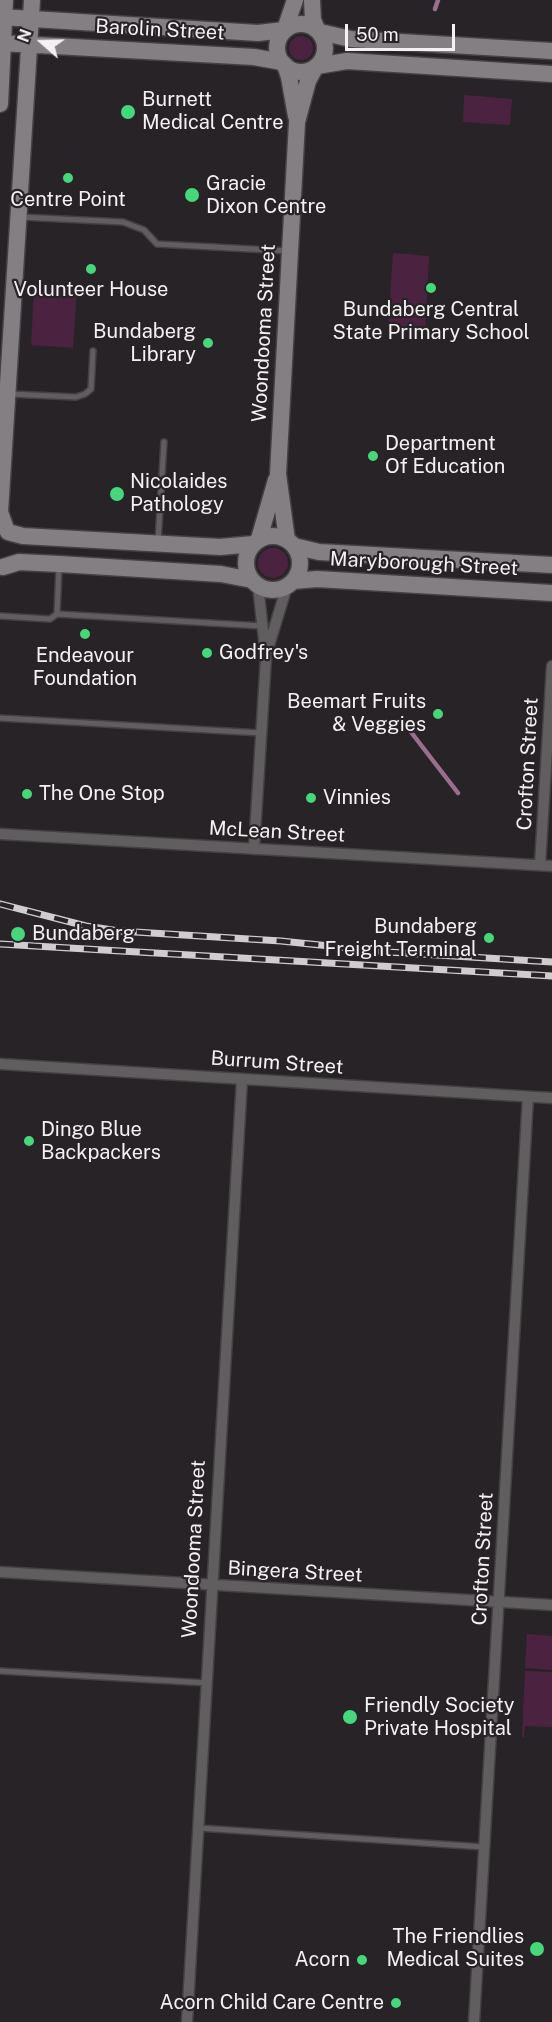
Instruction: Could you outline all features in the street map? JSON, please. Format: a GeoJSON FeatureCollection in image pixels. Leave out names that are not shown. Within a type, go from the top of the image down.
{"type":"FeatureCollection","features":[{"type":"Feature","properties":{"kind":"street"},"geometry":{"type":"LineString","coordinates":[[0,104],[2,17],[5,0]]}},
{"type":"Feature","properties":{"kind":"street"},"geometry":{"type":"LineString","coordinates":[[1,569],[12,546],[0,512],[7,394],[8,240],[18,217],[32,0]]}},
{"type":"Feature","properties":{"kind":"street"},"geometry":{"type":"LineString","coordinates":[[295,0],[285,30],[277,43],[278,56],[283,64],[296,71],[347,61],[551,74]]}},
{"type":"Feature","properties":{"kind":"street"},"geometry":{"type":"LineString","coordinates":[[312,0],[313,20],[325,50],[316,67]]}},
{"type":"Feature","properties":{"kind":"street","name":"Barolin Street"},"geometry":{"type":"LineString","coordinates":[[2,17],[258,33],[285,30]]}},
{"type":"Feature","properties":{"kind":"street"},"geometry":{"type":"LineString","coordinates":[[285,30],[304,23],[319,31],[351,39],[552,51]]}},
{"type":"Feature","properties":{"kind":"street","name":"Barolin Street"},"geometry":{"type":"LineString","coordinates":[[2,43],[254,57],[283,64]]}},
{"type":"Feature","properties":{"kind":"street","name":"Woondooma Street"},"geometry":{"type":"LineString","coordinates":[[283,64],[290,77],[297,122]]}},
{"type":"Feature","properties":{"kind":"street","name":"Woondooma Street"},"geometry":{"type":"LineString","coordinates":[[291,543],[278,474],[297,122],[308,81],[316,67]]}},
{"type":"Feature","properties":{"kind":"street","name":"Woondooma Street"},"geometry":{"type":"LineString","coordinates":[[256,542],[278,474]]}},
{"type":"Feature","properties":{"kind":"street"},"geometry":{"type":"LineString","coordinates":[[5,528],[22,536],[220,547],[256,542],[273,536],[291,543],[300,560],[290,583],[266,658]]}},
{"type":"Feature","properties":{"kind":"street"},"geometry":{"type":"LineString","coordinates":[[254,849],[266,658],[255,583],[246,566],[246,558],[256,542]]}},
{"type":"Feature","properties":{"kind":"street","name":"Maryborough Street"},"geometry":{"type":"LineString","coordinates":[[291,543],[319,552],[552,565]]}},
{"type":"Feature","properties":{"kind":"street"},"geometry":{"type":"LineString","coordinates":[[1,569],[19,562],[221,574],[273,590],[290,583]]}},
{"type":"Feature","properties":{"kind":"street","name":"Maryborough Street"},"geometry":{"type":"LineString","coordinates":[[290,583],[317,579],[552,593]]}},
{"type":"Feature","properties":{"kind":"street","name":"Crofton Street"},"geometry":{"type":"LineString","coordinates":[[540,865],[552,666]]}},
{"type":"Feature","properties":{"kind":"street","name":"McLean Street"},"geometry":{"type":"LineString","coordinates":[[0,834],[552,866]]}},
{"type":"Feature","properties":{"kind":"street","name":"Burrum Street"},"geometry":{"type":"LineString","coordinates":[[0,1064],[552,1098]]}},
{"type":"Feature","properties":{"kind":"street","name":"Woondooma Street"},"geometry":{"type":"LineString","coordinates":[[187,2022],[242,1079]]}},
{"type":"Feature","properties":{"kind":"street","name":"Crofton Street"},"geometry":{"type":"LineString","coordinates":[[474,2022],[528,1097]]}},
{"type":"Feature","properties":{"kind":"street","name":"Bingera Street"},"geometry":{"type":"LineString","coordinates":[[0,1572],[552,1605]]}},
{"type":"Feature","properties":{"kind":"lane"},"geometry":{"type":"LineString","coordinates":[[18,217],[130,224],[144,230],[157,244],[290,251]]}},
{"type":"Feature","properties":{"kind":"lane"},"geometry":{"type":"LineString","coordinates":[[7,394],[76,397],[84,394],[91,389],[93,351]]}},
{"type":"Feature","properties":{"kind":"lane"},"geometry":{"type":"LineString","coordinates":[[158,543],[164,442]]}},
{"type":"Feature","properties":{"kind":"lane"},"geometry":{"type":"LineString","coordinates":[[57,614],[59,564]]}},
{"type":"Feature","properties":{"kind":"lane"},"geometry":{"type":"LineString","coordinates":[[0,616],[50,619],[57,614],[262,626]]}},
{"type":"Feature","properties":{"kind":"lane"},"geometry":{"type":"LineString","coordinates":[[0,718],[261,733]]}},
{"type":"Feature","properties":{"kind":"lane"},"geometry":{"type":"LineString","coordinates":[[0,1671],[207,1683]]}},
{"type":"Feature","properties":{"kind":"lane"},"geometry":{"type":"LineString","coordinates":[[199,1828],[484,1847]]}},
{"type":"Feature","properties":{"kind":"shaded area"},"geometry":{"type":"Polygon","coordinates":[[[301,36],[310,39],[313,48],[310,57],[301,60],[292,57],[289,48],[292,39],[301,36]]]}},
{"type":"Feature","properties":{"kind":"shaded area"},"geometry":{"type":"Polygon","coordinates":[[[464,95],[512,99],[510,125],[463,122],[464,95]]]}},
{"type":"Feature","properties":{"kind":"shaded area"},"geometry":{"type":"Polygon","coordinates":[[[393,253],[429,256],[425,331],[388,328],[393,253]]]}},
{"type":"Feature","properties":{"kind":"shaded area"},"geometry":{"type":"Polygon","coordinates":[[[34,289],[77,290],[73,348],[31,345],[34,289]]]}},
{"type":"Feature","properties":{"kind":"shaded area"},"geometry":{"type":"Polygon","coordinates":[[[273,548],[284,552],[288,563],[284,574],[273,578],[262,574],[258,563],[262,552],[273,548]]]}},
{"type":"Feature","properties":{"kind":"shaded area"},"geometry":{"type":"Polygon","coordinates":[[[527,1634],[552,1636],[552,1670],[525,1668],[527,1634]]]}},
{"type":"Feature","properties":{"kind":"shaded area"},"geometry":{"type":"Polygon","coordinates":[[[525,1671],[552,1672],[552,1727],[525,1726],[524,1737],[522,1737],[525,1671]]]}},
{"type":"Feature","properties":{"kind":"waterway"},"geometry":{"type":"LineString","coordinates":[[435,9],[438,0]]}},
{"type":"Feature","properties":{"kind":"waterway"},"geometry":{"type":"LineString","coordinates":[[404,723],[458,793]]}},
{"type":"Feature","properties":{"kind":"railway"},"geometry":{"type":"LineString","coordinates":[[0,904],[86,926],[119,931],[552,962]]}},
{"type":"Feature","properties":{"kind":"railway"},"geometry":{"type":"LineString","coordinates":[[0,944],[552,976]]}},
{"type":"Feature","properties":{"kind":"place","name":"Burnett Medical Centre"},"geometry":{"type":"Point","coordinates":[128,112]}},
{"type":"Feature","properties":{"kind":"place","name":"Centre Point"},"geometry":{"type":"Point","coordinates":[68,178]}},
{"type":"Feature","properties":{"kind":"place","name":"Gracie Dixon Centre"},"geometry":{"type":"Point","coordinates":[192,195]}},
{"type":"Feature","properties":{"kind":"place","name":"Volunteer House"},"geometry":{"type":"Point","coordinates":[91,269]}},
{"type":"Feature","properties":{"kind":"place","name":"Bundaberg Central State Primary School"},"geometry":{"type":"Point","coordinates":[431,288]}},
{"type":"Feature","properties":{"kind":"place","name":"Bundaberg Library"},"geometry":{"type":"Point","coordinates":[208,343]}},
{"type":"Feature","properties":{"kind":"place","name":"Department Of Education"},"geometry":{"type":"Point","coordinates":[373,456]}},
{"type":"Feature","properties":{"kind":"place","name":"Nicolaides Pathology"},"geometry":{"type":"Point","coordinates":[117,494]}},
{"type":"Feature","properties":{"kind":"place","name":"Endeavour Foundation"},"geometry":{"type":"Point","coordinates":[85,634]}},
{"type":"Feature","properties":{"kind":"place","name":"Godfrey's"},"geometry":{"type":"Point","coordinates":[207,653]}},
{"type":"Feature","properties":{"kind":"place","name":"Beemart Fruits & Veggies"},"geometry":{"type":"Point","coordinates":[438,714]}},
{"type":"Feature","properties":{"kind":"place","name":"The One Stop"},"geometry":{"type":"Point","coordinates":[27,794]}},
{"type":"Feature","properties":{"kind":"place","name":"Vinnies"},"geometry":{"type":"Point","coordinates":[311,798]}},
{"type":"Feature","properties":{"kind":"place","name":"Bundaberg"},"geometry":{"type":"Point","coordinates":[18,934]}},
{"type":"Feature","properties":{"kind":"place","name":"Bundaberg Freight Terminal"},"geometry":{"type":"Point","coordinates":[489,938]}},
{"type":"Feature","properties":{"kind":"place","name":"Dingo Blue Backpackers"},"geometry":{"type":"Point","coordinates":[29,1141]}},
{"type":"Feature","properties":{"kind":"place","name":"Friendly Society Private Hospital"},"geometry":{"type":"Point","coordinates":[350,1717]}},
{"type":"Feature","properties":{"kind":"place","name":"The Friendlies Medical Suites"},"geometry":{"type":"Point","coordinates":[537,1949]}},
{"type":"Feature","properties":{"kind":"place","name":"Acorn"},"geometry":{"type":"Point","coordinates":[362,1960]}},
{"type":"Feature","properties":{"kind":"place","name":"Acorn Child Care Centre"},"geometry":{"type":"Point","coordinates":[396,2003]}}]}
